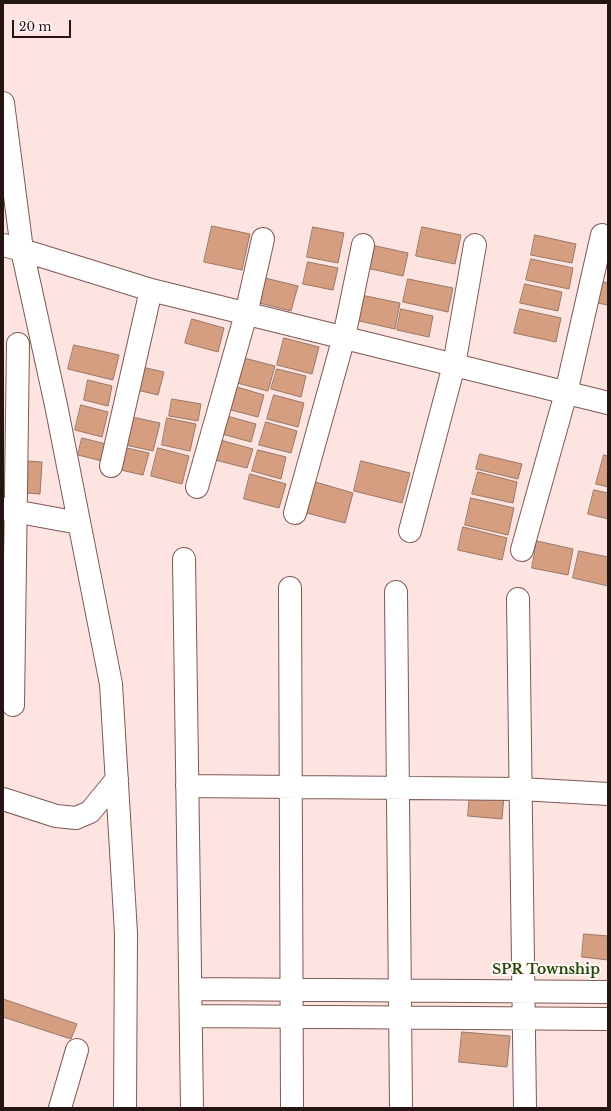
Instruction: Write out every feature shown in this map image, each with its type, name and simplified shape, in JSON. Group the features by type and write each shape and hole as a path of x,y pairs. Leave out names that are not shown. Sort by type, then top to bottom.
{"street":[{"path":"3,103 13,247 56,404 111,684 126,933 125,1108"},
{"path":"522,550 566,393 602,235"},
{"path":"197,487 246,314 263,239"},
{"path":"295,513 344,337 363,245"},
{"path":"410,531 454,365 475,245"},
{"path":"13,247 151,290 608,403"},
{"path":"111,466 151,290"},
{"path":"13,705 9,510 18,344"},
{"path":"9,510 79,523"},
{"path":"184,559 192,1108"},
{"path":"290,588 292,1108"},
{"path":"396,592 401,1108"},
{"path":"518,599 526,1108"},
{"path":"3,799 56,816 76,818 90,812 117,779"},
{"path":"187,786 521,790 608,794"},
{"path":"191,989 608,992"},
{"path":"191,1016 608,1019"},
{"path":"60,1108 77,1050"}],"building":[{"path":"212,226 250,234 242,270 204,262"},
{"path":"313,227 344,233 338,263 307,257"},
{"path":"422,227 461,235 455,264 416,256"},
{"path":"535,235 576,244 572,263 531,255"},
{"path":"367,244 408,253 403,276 362,267"},
{"path":"531,259 573,268 569,289 526,280"},
{"path":"308,262 338,268 333,290 303,284"},
{"path":"261,277 298,286 291,311 255,302"},
{"path":"408,279 453,288 448,312 403,302"},
{"path":"601,281 608,283 608,305 597,303"},
{"path":"525,284 562,292 558,311 520,303"},
{"path":"361,295 400,303 395,329 355,320"},
{"path":"401,309 433,316 429,337 397,330"},
{"path":"520,309 561,318 556,342 514,333"},
{"path":"192,319 224,328 218,352 185,343"},
{"path":"284,338 319,347 312,374 277,365"},
{"path":"74,345 119,355 113,380 68,369"},
{"path":"244,358 275,366 268,391 237,383"},
{"path":"142,367 164,372 158,395 137,390"},
{"path":"277,369 306,376 301,397 271,389"},
{"path":"88,380 112,386 108,406 84,400"},
{"path":"237,387 264,395 258,417 231,410"},
{"path":"274,395 304,403 298,427 267,419"},
{"path":"172,399 201,404 198,421 169,416"},
{"path":"81,405 108,412 102,437 75,430"},
{"path":"127,416 160,423 153,451 121,444"},
{"path":"227,416 256,424 251,442 222,434"},
{"path":"167,418 196,424 190,451 162,445"},
{"path":"266,422 297,431 291,453 259,445"},
{"path":"82,438 106,444 102,461 78,455"},
{"path":"220,440 253,449 247,468 215,460"},
{"path":"122,447 149,453 143,475 116,469"},
{"path":"158,448 189,456 182,484 151,476"},
{"path":"258,450 286,457 281,479 252,471"},
{"path":"480,454 522,464 518,479 476,469"},
{"path":"604,455 608,456 608,487 596,484"},
{"path":"28,461 42,462 40,494 26,493"},
{"path":"361,461 410,473 402,503 354,491"},
{"path":"478,472 517,482 513,503 472,494"},
{"path":"250,474 286,484 279,508 244,499"},
{"path":"312,481 353,493 345,523 303,512"},
{"path":"594,490 608,493 608,519 588,514"},
{"path":"471,498 514,508 508,535 465,525"},
{"path":"463,527 507,538 502,560 458,550"},
{"path":"537,541 573,549 568,575 532,568"},
{"path":"579,551 608,557 608,586 573,578"},
{"path":"470,793 504,796 502,819 468,816"},
{"path":"584,934 608,936 608,960 582,957"},
{"path":"3,999 77,1024 71,1039 3,1017"},
{"path":"462,1032 510,1036 507,1067 459,1062"}],"district":[{"name":"SPR Township","path":"546,970"}]}
